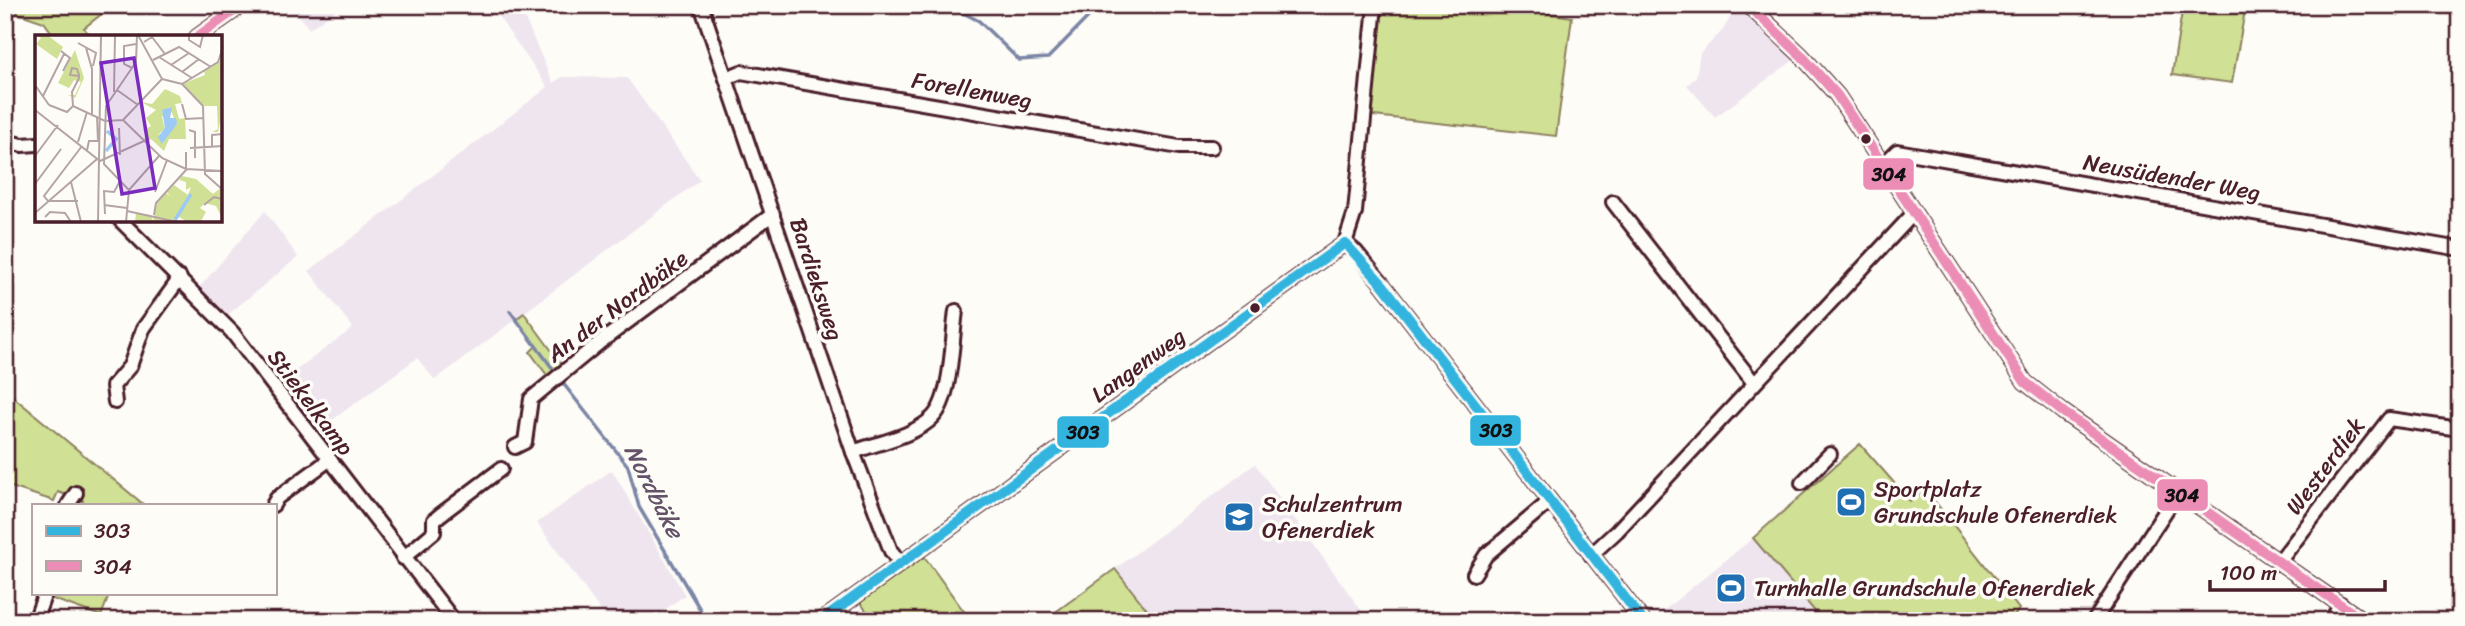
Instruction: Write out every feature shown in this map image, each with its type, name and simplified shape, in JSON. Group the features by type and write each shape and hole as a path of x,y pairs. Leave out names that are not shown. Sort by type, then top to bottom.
{"street":[{"path":"200,35 242,5"},
{"name":"Bardieksweg","path":"701,5 853,452 891,551 900,563"},
{"path":"1376,5 1354,212 1345,243 1356,252 1383,285 1643,621"},
{"path":"1748,5 1801,55 1837,95 2025,382 2063,412 2364,621"},
{"name":"Forellenweg","path":"726,78 741,72 1179,147 1212,147"},
{"path":"5,141 22,145 35,144"},
{"name":"Neusüdender Weg","path":"1882,165 1897,151 2460,249"},
{"path":"1613,202 1684,289 1754,383"},
{"path":"1591,555 1617,531 1914,213"},
{"name":"An der Nordbäke","path":"515,447 525,442 531,399 598,343 773,214"},
{"name":"Stiekelkamp","path":"122,222 232,332 454,621"},
{"name":"Langenweg","path":"821,621 1345,243"},
{"path":"115,402 113,386 130,366 143,329 180,278"},
{"path":"853,452 914,429 933,417 945,395 956,311"},
{"name":"Westerdiek","path":"2278,563 2389,419 2460,429"},
{"path":"1802,483 1830,454"},
{"path":"274,504 277,498 329,460"},
{"path":"403,558 434,532 435,520 439,515 500,469"},
{"path":"2094,621 2178,492"},
{"path":"69,504 76,493"},
{"path":"1474,575 1486,555 1550,500"},
{"path":"35,621 45,594"},
{"path":"2331,621 2341,604"}],"shaded area":[{"path":"291,5 333,5 336,10 309,29"},
{"path":"490,5 519,5 553,83 562,77 627,78 700,180 435,380 417,358 313,434 276,385 353,328 309,271 548,87"},
{"path":"1737,5 1748,5 1801,55 1715,117 1687,85 1696,77 1700,53 1723,30"},
{"path":"265,211 298,257 225,317 199,288"},
{"name":"Schulzentrum Ofenerdiek","path":"1255,464 1369,621 1156,621 1115,569"},
{"path":"612,470 685,595 649,621 608,621 537,523"},
{"path":"1753,538 1823,621 1652,620"}],"green space":[{"path":"17,5 113,5 84,28 89,35 54,35 44,22 14,12"},
{"path":"1375,5 1494,5 1572,17 1556,136 1365,115"},
{"path":"2183,5 2246,5 2232,83 2172,75"},
{"path":"524,313 566,370 552,382 530,352 536,346 516,319"},
{"path":"5,390 143,504 82,504 83,501 58,492 54,501 5,485"},
{"name":"Sportplatz Grundschule Ofenerdiek","path":"1860,444 1910,501 1926,490 2019,609 2011,621 1823,621 1753,538"},
{"path":"923,555 971,621 874,621 859,601"},
{"path":"1115,569 1156,621 1043,621"},
{"path":"51,594 110,594 101,616 50,598"}],"waterway":[{"path":"948,5 979,21 1019,60 1048,58 1100,5"},
{"name":"Nordbäke","path":"510,311 556,373"},
{"name":"Nordbäke","path":"562,382 628,466 639,507 707,621"}],"transit line":[{"name":"304","path":"200,35 242,5"},
{"name":"304","path":"1748,5 1801,55 1837,95 2025,382 2063,412 2364,621"},
{"name":"303","path":"1345,243 1383,285 1643,621"},
{"name":"303","path":"821,621 1345,243"}],"place":[{"name":"Sportplatz Grundschule Ofenerdiek","path":"1851,502"},
{"name":"Schulzentrum Ofenerdiek","path":"1239,517"},
{"name":"Turnhalle Grundschule Ofenerdiek","path":"1731,588"}]}
